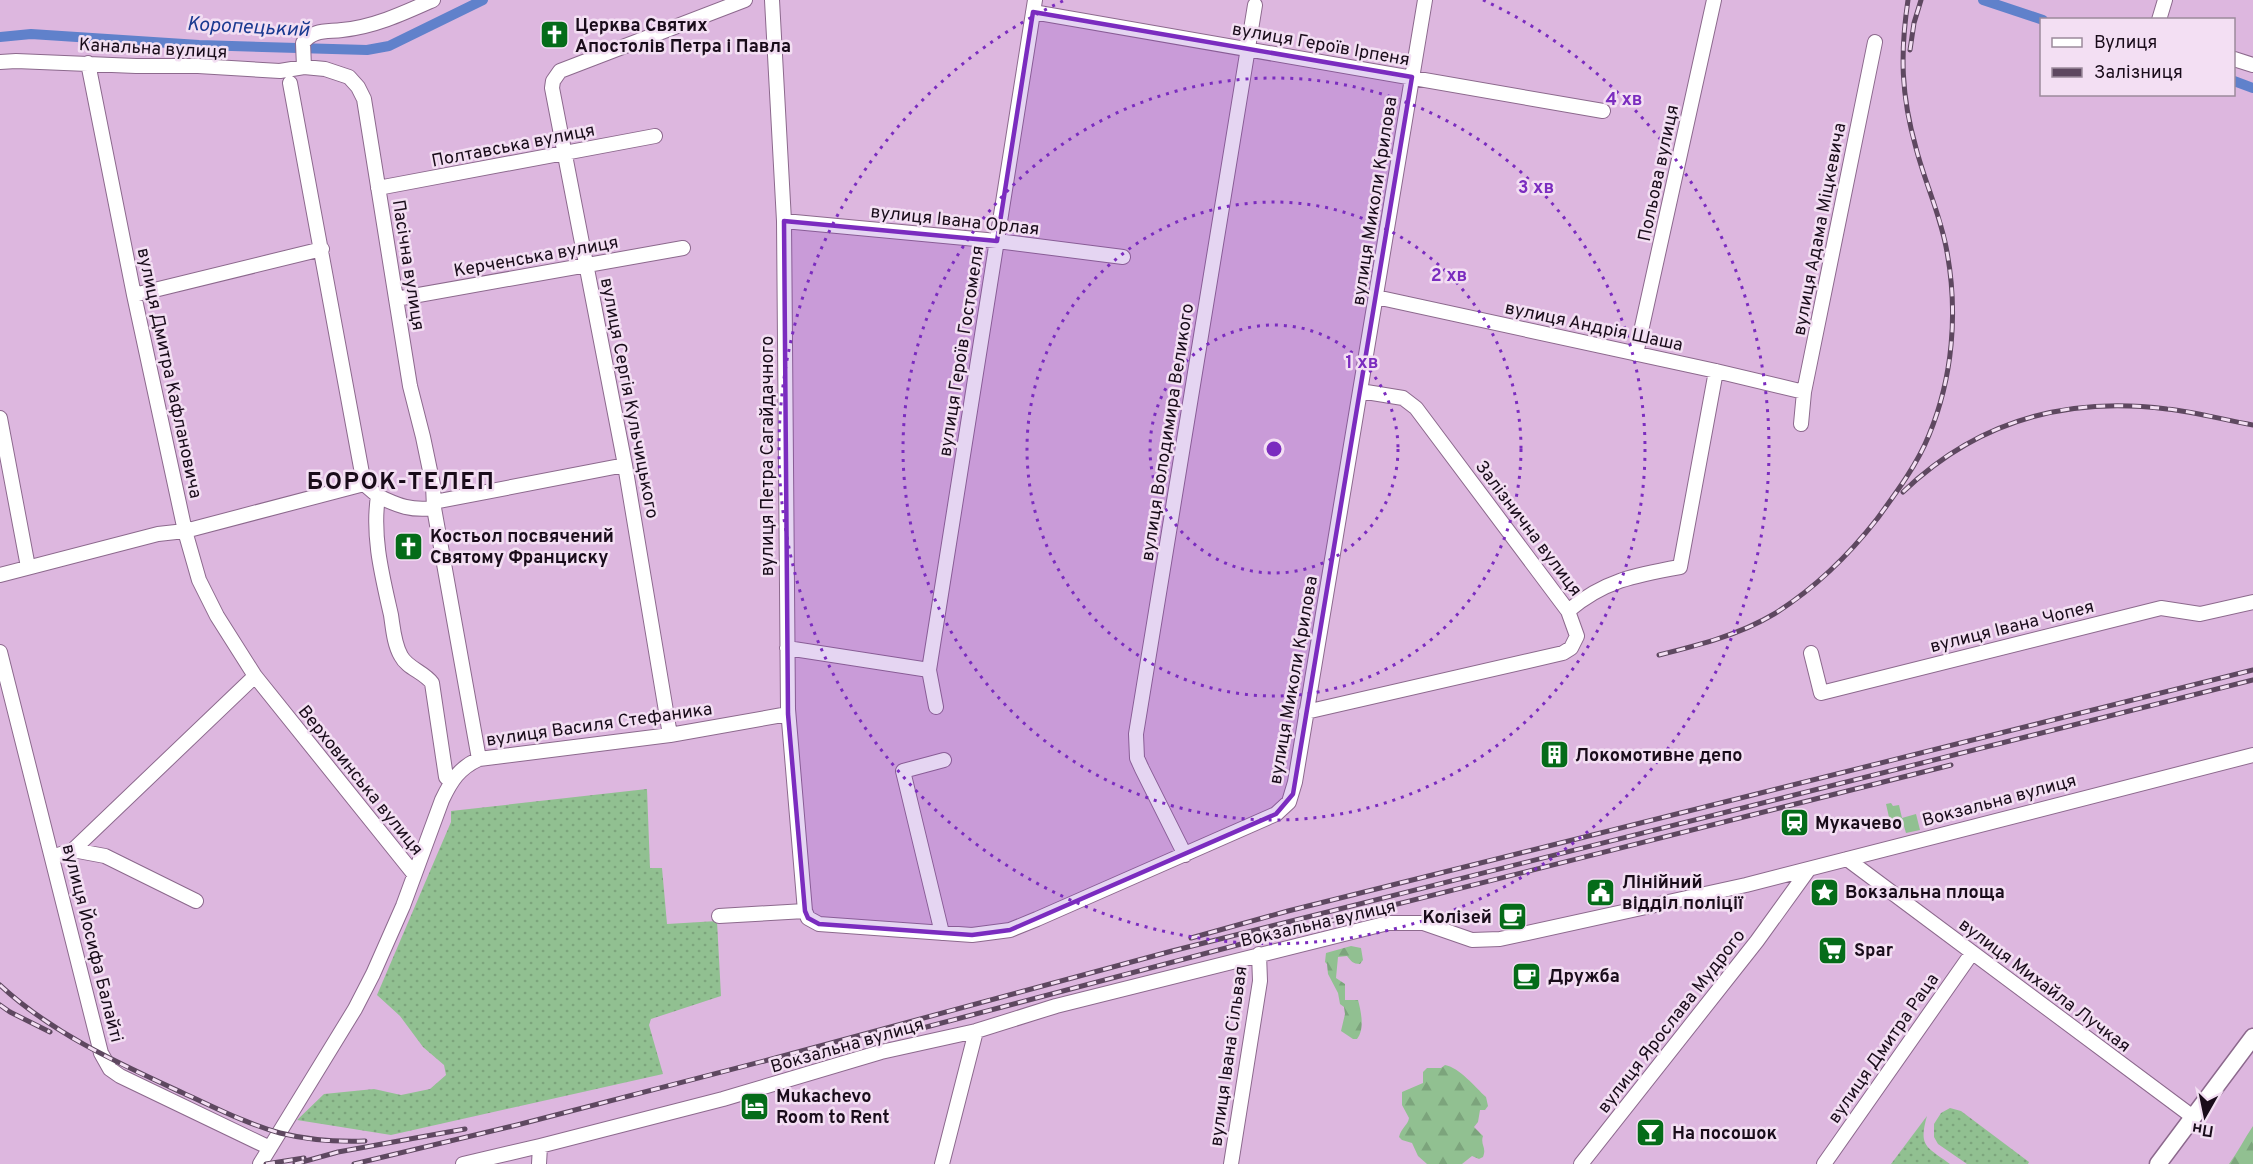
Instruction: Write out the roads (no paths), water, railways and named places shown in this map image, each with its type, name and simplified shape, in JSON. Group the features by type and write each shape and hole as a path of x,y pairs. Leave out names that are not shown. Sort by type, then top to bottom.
{"main road":[{"path":"2158,1164 2253,1037"}],"street":[{"path":"304,55 308,37 321,31 365,26 400,15 433,0"},
{"name":"вулиця Сергія Кульчицького","path":"670,735 625,465 552,88 553,81 560,71 746,0"},
{"name":"вулиця Петра Сагайдачного","path":"772,0 784,221 788,714 805,910"},
{"name":"вулиця Миколи Крилова","path":"805,910 808,918 819,924 972,935 1010,930 1276,814 1289,802 1293,794 1425,0"},
{"name":"Польова вулиця","path":"1636,354 1714,0"},
{"path":"2160,18 2165,0"},
{"name":"вулиця Володимира Великого","path":"1185,855 1142,769 1136,746 1136,734 1256,5"},
{"name":"вулиця Героїв Ірпеня","path":"1034,6 1248,49 1603,111"},
{"name":"вулиця Героїв Гостомеля","path":"936,707 929,669 1034,6"},
{"name":"вулиця Адама Міцкевича","path":"1801,424 1804,392 1875,42"},
{"name":"Канальна вулиця","path":"0,62 198,66 280,71 304,55"},
{"name":"Пасічна вулиця","path":"304,55 325,69 349,77 358,87 364,99 410,386 433,485 434,505 479,759"},
{"path":"2235,59 2253,65"},
{"name":"вулиця Дмитра Кафлановича","path":"88,63 134,296 185,531 199,580 217,616 255,676"},
{"path":"290,83 364,484 378,496 396,506 411,509 625,465"},
{"name":"Полтавська вулиця","path":"378,188 656,136"},
{"name":"вулиця Івана Орлая","path":"784,221 997,241 1123,257"},
{"name":"Керченська вулиця","path":"396,299 683,248"},
{"path":"134,296 322,249"},
{"name":"вулиця Андрія Шаша","path":"1376,297 1804,392"},
{"path":"1569,611 1593,592 1618,580 1680,567 1716,371"},
{"name":"Залізнична вулиця","path":"1306,712 1563,652 1571,648 1576,636 1569,611 1416,408 1403,398 1360,391"},
{"path":"0,418 28,567"},
{"path":"0,575 158,534 185,531 364,484"},
{"path":"378,496 375,531 397,644 404,661 432,683 446,777 451,783"},
{"name":"вулиця Івана Чопея","path":"1811,653 1821,693 2161,608 2200,614 2253,602"},
{"path":"787,648 929,669"},
{"name":"вулиця Йосифа Балайті","path":"0,652 102,1053 110,1069 143,1089 270,1148"},
{"path":"52,857 73,850 255,676"},
{"name":"Верховинська вулиця","path":"255,676 414,874 390,938 355,1009 260,1164"},
{"name":"вулиця Василя Стефаника","path":"414,874 434,818 451,783 466,765 479,759 670,735 788,714"},
{"name":"Вокзальна вулиця","path":"463,1164 723,1099 881,1052 976,1031 1056,1006 1400,921 1423,923 1472,940 1500,939 1809,869 1976,824 2253,755"},
{"path":"942,933 903,771 944,760"},
{"path":"73,850 105,856 196,901"},
{"name":"вулиця Михайла Лучкая","path":"1847,859 2193,1117"},
{"name":"вулиця Ярослава Мудрого","path":"1581,1164 1756,942 1809,869"},
{"path":"719,916 805,910"},
{"name":"вулиця Дмитра Раца","path":"1824,1164 1972,953"},
{"name":"вулиця Івана Сільвая","path":"1231,1164 1260,981 1259,954"},
{"path":"942,1164 976,1031"},
{"path":"539,1164 540,1146"}],"waterway":[{"name":"Коропецький","path":"0,37 31,34 199,45 367,50 389,46 483,0"},
{"name":"Коропецький","path":"1983,0 2040,19"},
{"name":"Коропецький","path":"2235,81 2253,88"}],"railway":[{"path":"1659,655 1747,628 1774,614 1817,583 1842,559 1877,519 1899,489 1929,435 1948,367 1952,298 1944,239 1907,110 1903,57 1908,0"},
{"path":"1910,50 1914,23 1921,0"},
{"path":"1903,492 1961,447 1992,431 2025,419 2059,411 2094,406 2130,406 2178,410 2253,425"},
{"path":"1191,938 1288,911 2253,670"},
{"path":"354,1164 517,1125 768,1060 1172,951 2253,680"},
{"path":"896,1035 1294,930 1951,765"},
{"path":"0,985 42,1018 87,1046 231,1115 291,1135 322,1140 365,1141"},
{"path":"0,1005 50,1032"},
{"path":"295,1164 338,1152 465,1129"},
{"path":"266,1164 304,1158"}],"place":[{"name":"Церква Святих Апостолів Петра і Павла","path":"554,35"},
{"name":"Костьол посвячений Святому Франциску","path":"409,546"},
{"name":"Локомотивне депо","path":"1554,755"},
{"name":"Мукачево","path":"1794,823"},
{"name":"Лінійний відділ поліції","path":"1601,892"},
{"name":"Вокзальна площа","path":"1824,892"},
{"name":"Колізей","path":"1513,917"},
{"name":"Spar","path":"1833,950"},
{"name":"Дружба","path":"1527,976"},
{"name":"Mukachevo Room to Rent","path":"755,1106"},
{"name":"На посошок","path":"1651,1133"}],"district":[{"name":"БОРОК-ТЕЛЕП","path":"401,481"}]}
